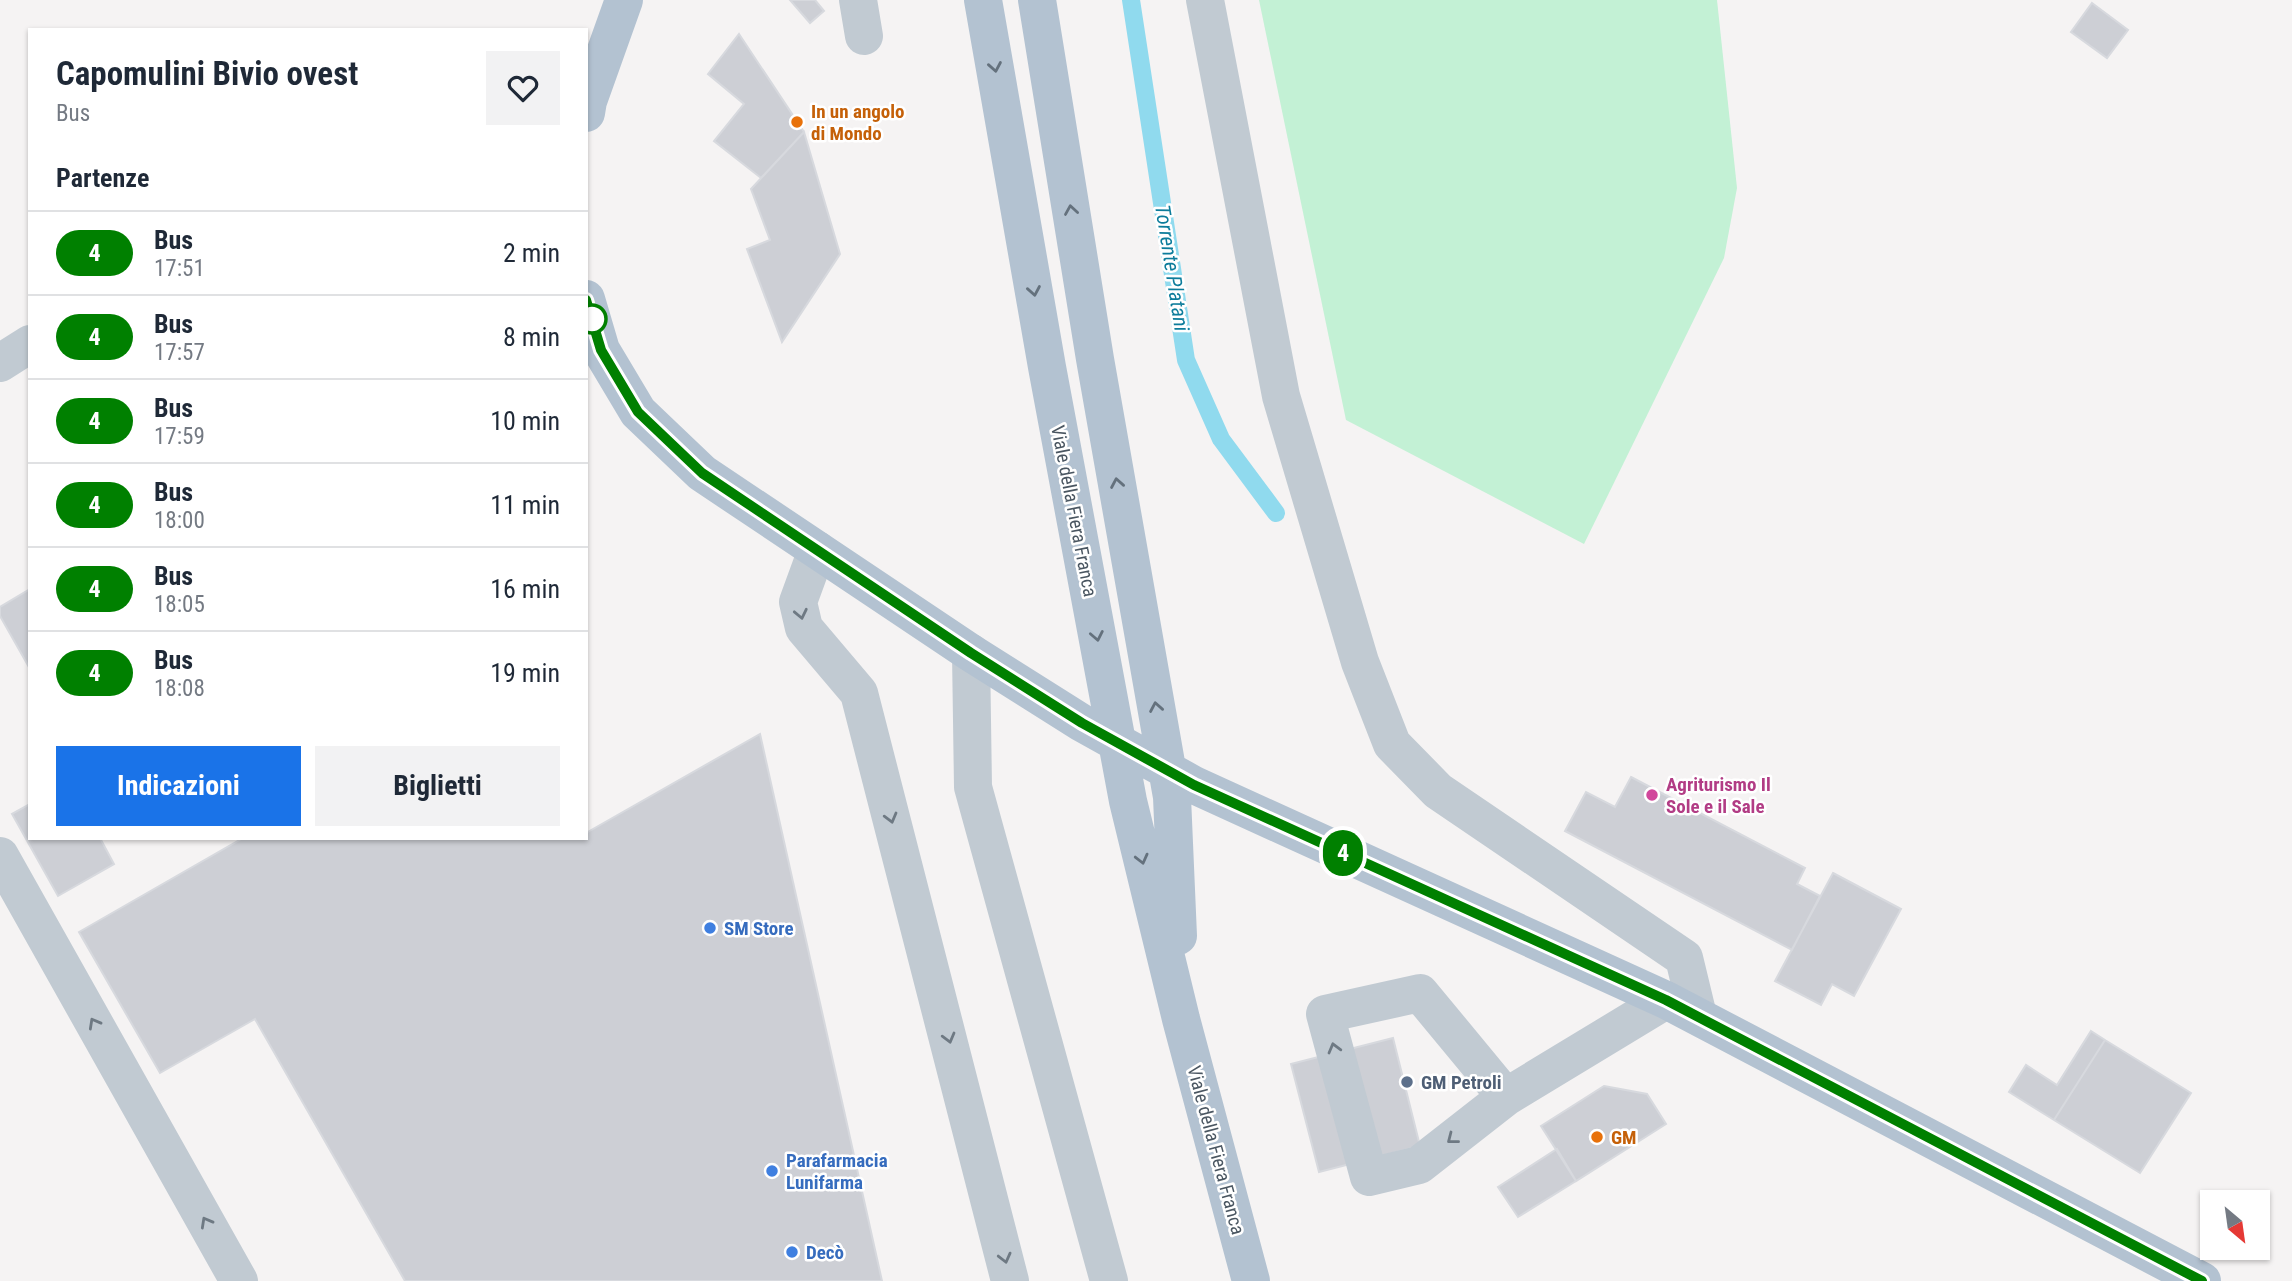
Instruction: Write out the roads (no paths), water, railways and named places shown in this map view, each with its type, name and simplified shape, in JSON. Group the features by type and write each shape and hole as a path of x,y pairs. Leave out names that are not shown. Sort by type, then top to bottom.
{"main road":[{"path":"588,98 624,0"},
{"name":"Viale della Fiera Franca","path":"983,0 1047,367 1128,802 1181,1018 1251,1281"},
{"name":"Viale della Fiera Franca","path":"1037,0 1095,359 1172,797 1181,1018"},
{"path":"588,312 594,350 638,412 702,473 971,653 1082,723 1194,785 1682,1008 2202,1281"}],"street":[{"path":"1205,0 1281,396 1360,662 1392,744 1438,791 1684,958 1682,1008 1507,1097 1419,1165 1369,1177 1325,1014 1420,993 1507,1097"},
{"path":"0,363 28,345"},
{"path":"817,550 798,602 804,628 859,693 1010,1281"},
{"path":"971,653 973,787 1109,1281"},
{"path":"0,856 239,1281"}],"waterway":[{"name":"Torrente Platani","path":"1131,0 1186,360 1221,439 1276,513"}],"place":[{"name":"In un angolo di Mondo","path":"797,122"},
{"name":"Agriturismo Il Sole e il Sale","path":"1652,795"},
{"name":"SM Store","path":"710,928"},
{"name":"GM Petroli","path":"1407,1082"},
{"name":"GM","path":"1597,1137"},
{"name":"Parafarmacia Lunifarma","path":"772,1171"},
{"name":"Decò","path":"792,1252"}]}
